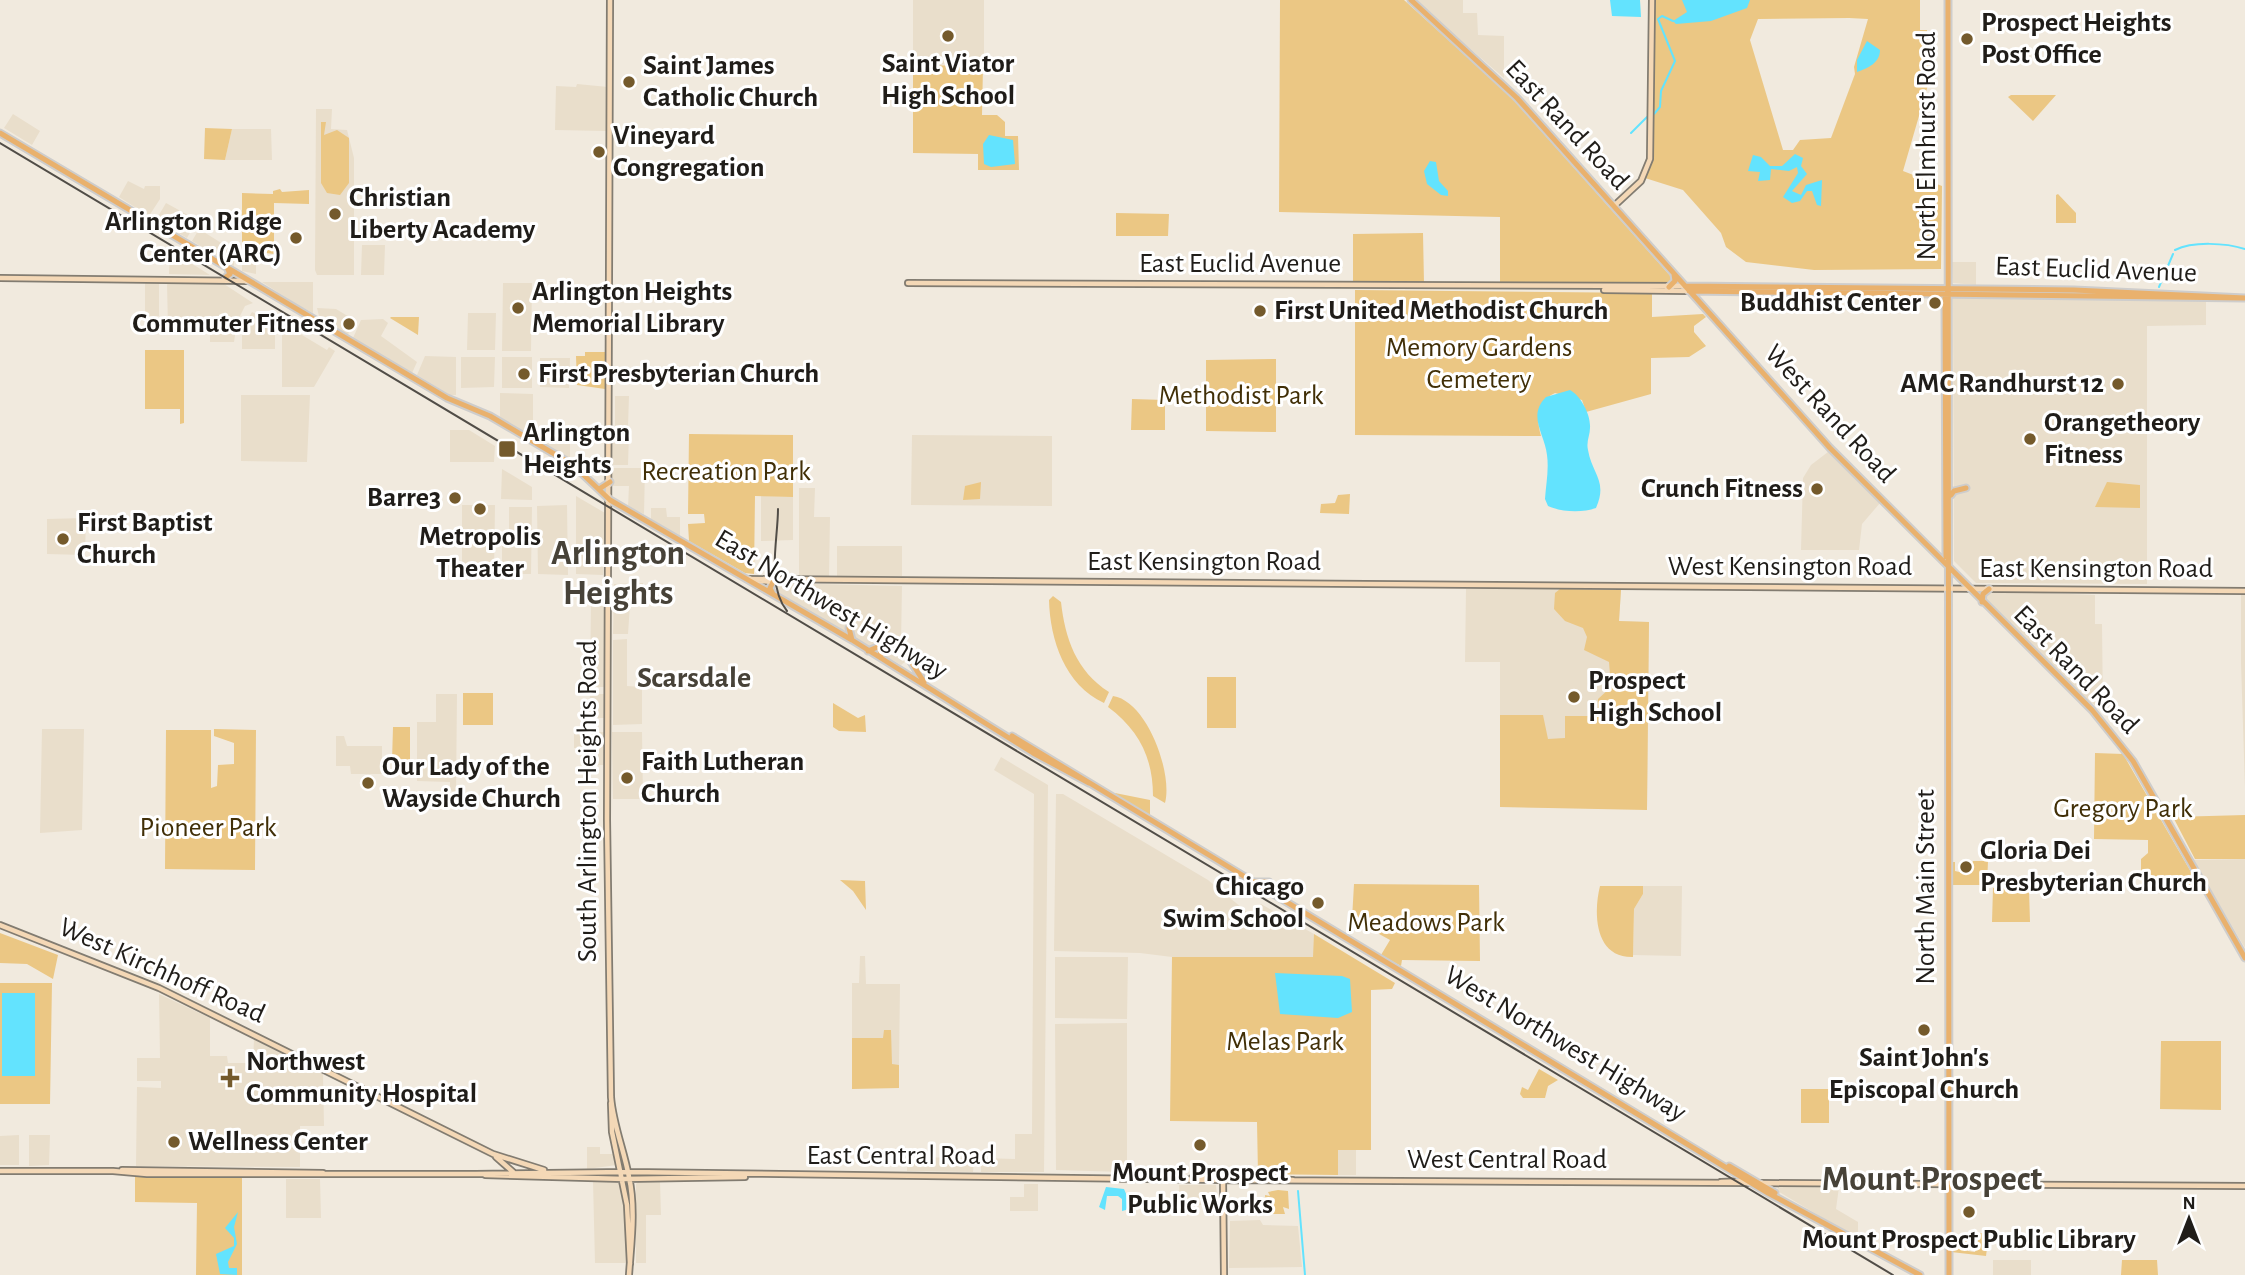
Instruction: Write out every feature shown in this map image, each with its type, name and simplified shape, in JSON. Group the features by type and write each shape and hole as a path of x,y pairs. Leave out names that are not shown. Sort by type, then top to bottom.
{"main road":[{"name":"South Arlington Heights Road","path":"610,0 607,820 611,1103 627,1179 629,1275"},
{"name":"East Rand Road","path":"1411,0 1517,98 1687,289"},
{"path":"1614,206 1641,181 1650,159 1652,0"},
{"name":"North Elmhurst Road","path":"1947,589 1948,0"},
{"path":"0,133 247,279"},
{"path":"226,277 230,274 227,267"},
{"path":"1669,287 1674,283 1674,274"},
{"path":"0,278 247,279"},
{"path":"190,278 247,279"},
{"name":"East Northwest Highway","path":"247,279 447,398 490,416 580,469 610,500 868,651 880,646 881,659 1003,732 1039,757 1088,783 1252,882 1269,881 1269,892 1350,939"},
{"name":"East Euclid Avenue","path":"908,283 1687,289"},
{"name":"East Euclid Avenue","path":"1572,288 1687,289"},
{"path":"1687,289 1947,291"},
{"path":"1687,289 1947,291"},
{"name":"West Rand Road","path":"1687,289 1830,449 1947,568"},
{"name":"East Euclid Avenue","path":"1947,291 2098,290 2244,298"},
{"path":"1703,306 1704,291"},
{"name":"North Elmhurst Road","path":"1947,291 1947,568"},
{"path":"599,489 610,481"},
{"path":"1949,502 1954,491 1966,488"},
{"path":"1931,551 1945,550"},
{"name":"East Rand Road","path":"1947,568 2092,710 2133,761 2245,958"},
{"name":"East Kensington Road","path":"746,579 1633,587"},
{"path":"773,594 770,588 774,581"},
{"name":"West Kensington Road","path":"1633,587 1947,589"},
{"name":"East Kensington Road","path":"1947,589 2245,590"},
{"name":"North Main Street","path":"1947,589 1948,1275"},
{"path":"1982,602 1984,592 1989,589"},
{"path":"849,628 852,640"},
{"path":"897,668 908,659 928,687"},
{"name":"West Kirchhoff Road","path":"0,925 159,988 493,1154 551,1174"},
{"name":"West Northwest Highway","path":"1350,939 1780,1198"},
{"name":"West Kirchhoff Road","path":"493,1154 512,1172 522,1177"},
{"name":"West Northwest Highway","path":"1722,1163 1737,1183 1751,1183 1920,1275"},
{"path":"0,1171 475,1174 522,1177 551,1174"},
{"name":"East Central Road","path":"551,1174 625,1172 751,1176 1050,1178"},
{"path":"475,1174 551,1174"},
{"name":"East Central Road","path":"551,1174 627,1179 751,1176"},
{"name":"West Central Road","path":"1050,1178 1948,1185"},
{"path":"1223,1178 1224,1275"},
{"path":"1948,1185 2245,1186"}],"shaded area":[{"name":"Saint Viator High School","path":"913,0 984,0 984,65 913,64"},
{"path":"1414,0 1463,0 1463,13 1477,13 1478,35 1504,36 1504,78"},
{"path":"577,84 608,87 607,131 555,130 556,86 576,87"},
{"name":"Christian Liberty Academy","path":"316,109 332,109 331,129 347,130 354,158 354,275 317,275 315,270"},
{"path":"13,114 40,131 32,145 4,128"},
{"path":"232,129 271,129 272,160 225,160"},
{"path":"128,181 144,189 145,186 160,186 160,199 149,216 119,197"},
{"path":"166,203 197,220 187,238 156,220"},
{"path":"199,229 234,251 234,266 192,241"},
{"path":"362,245 385,245 384,275 361,275"},
{"path":"170,250 210,275 169,274"},
{"path":"242,250 256,250 256,274 242,271"},
{"path":"1952,262 1976,262 1976,285 1953,283"},
{"path":"262,282 313,282 313,313 296,304"},
{"path":"145,283 159,283 159,316 145,316"},
{"path":"167,283 224,284 253,303 245,306 237,322 234,342 210,342 210,327 168,328"},
{"path":"503,283 532,283 531,351 502,351"},
{"path":"1953,296 2206,301 2206,325 2147,326 2147,584 1976,583 1954,561"},
{"path":"317,308 336,309 356,321 347,336 320,320"},
{"path":"252,312 275,323 275,349 242,349 242,330"},
{"path":"468,313 496,313 495,350 467,350"},
{"path":"383,319 388,323 381,336 417,362 412,373 353,338 361,320"},
{"path":"282,323 327,350 329,347 335,351 314,387 282,387"},
{"path":"425,356 456,357 456,395 450,395 417,375"},
{"path":"461,357 495,357 494,387 461,388"},
{"path":"502,357 532,357 532,388 502,388"},
{"path":"540,358 570,358 569,388 540,387"},
{"path":"500,393 533,394 533,437 500,419"},
{"path":"241,395 310,395 307,462 241,461"},
{"path":"615,396 629,396 628,426 615,426"},
{"path":"450,430 469,430 495,446 494,462 450,462"},
{"path":"538,431 570,432 570,459 538,440"},
{"path":"612,432 629,432 628,465 612,465"},
{"path":"912,435 1052,436 1052,506 911,505"},
{"path":"1828,452 1880,503 1862,524 1859,550 1801,550 1803,478 1811,465"},
{"path":"612,468 645,468 644,514 628,507 629,486 612,486"},
{"path":"502,469 532,487 532,500 501,499"},
{"path":"799,488 815,488 814,517 830,517 829,577 799,577"},
{"path":"576,496 605,513 603,575 576,574"},
{"path":"761,496 793,497 793,540 761,541"},
{"path":"462,505 495,505 494,575 462,575"},
{"path":"567,505 568,575 538,574 537,506"},
{"path":"509,507 532,507 531,574 502,574 502,531 509,531"},
{"path":"651,508 666,508 667,517 680,517 680,536 651,519"},
{"path":"86,518 85,555 47,554 47,519"},
{"path":"837,546 902,546 902,576 837,576"},
{"path":"643,583 643,590 631,590 628,634 613,634 614,584"},
{"path":"777,583 902,586 901,643 905,662 901,665 778,593"},
{"name":"Prospect High School","path":"1466,589 1621,590 1619,621 1649,622 1647,809 1500,807 1500,662 1465,662"},
{"path":"1986,592 2095,595 2095,624 2102,624 2103,712 2077,691 1985,598"},
{"path":"2241,594 2245,594 2245,788 2241,663"},
{"path":"591,601 606,601 605,687 590,687"},
{"path":"627,639 627,686 642,687 642,724 613,725 613,640"},
{"path":"436,694 457,694 456,795 450,789 450,782 417,781 417,722 436,722"},
{"path":"590,694 605,694 604,718 589,718"},
{"path":"42,729 84,729 82,830 40,833"},
{"path":"574,732 604,732 604,765 589,765 589,748 574,748"},
{"path":"612,732 642,732 643,799 613,799"},
{"path":"336,736 344,736 347,746 382,746 382,774 351,774 350,766 336,766"},
{"path":"1001,757 1048,785 1044,1172 981,1172 981,1158 1015,1159 1015,1134 1032,1134 1034,794 994,770"},
{"path":"1056,794 1063,794 1208,880 1247,912 1253,912 1261,904 1314,934 1314,957 1172,957 1140,953 1054,951"},
{"path":"2245,859 2245,948 2193,860"},
{"path":"1643,886 1682,886 1681,956 1633,955 1634,909 1643,894"},
{"path":"860,956 865,956 866,984 900,984 899,1065 892,1065 852,1038 852,983 859,983"},
{"path":"1055,957 1128,957 1127,1019 1055,1018"},
{"name":"Northwest Community Hospital","path":"159,994 210,1018 210,1056 227,1056 228,1063 253,1063 254,1039 323,1074 324,1126 300,1126 300,1167 136,1166 137,1087 161,1088 161,1081 137,1081 137,1058 160,1058"},
{"path":"1127,1023 1127,1169 1124,1172 1056,1170 1055,1024"},
{"path":"19,1135 19,1165 0,1165 0,1136"},
{"path":"29,1135 50,1135 49,1165 29,1166"},
{"path":"587,1147 600,1147 600,1154 615,1154 617,1165 587,1169"},
{"path":"1337,1150 1356,1150 1356,1175 1338,1175"},
{"path":"907,1157 974,1158 973,1172 907,1171"},
{"path":"286,1179 320,1179 321,1218 286,1218"},
{"path":"593,1181 621,1183 626,1229 626,1263 595,1263"},
{"path":"639,1181 660,1181 661,1215 646,1215 646,1263 636,1263 636,1184"},
{"path":"1024,1184 1038,1184 1038,1211 1010,1211 1010,1197 1024,1197"},
{"path":"1179,1185 1216,1185 1218,1205 1180,1205"},
{"path":"1779,1187 1839,1187 1836,1209 1858,1222 1858,1239 1776,1190"},
{"path":"1260,1220 1263,1225 1298,1226 1302,1267 1229,1268 1230,1221"},
{"path":"1993,1260 2031,1260 2031,1275 1993,1275"}],"green space":[{"path":"1280,0 1404,0 1510,96 1673,279 1670,285 1500,285 1500,217 1279,212"},
{"path":"1655,0 1920,0 1920,30 1927,30 1928,85 1903,171 1942,186 1941,269 1814,270 1746,262 1726,247 1721,233 1683,190 1645,178 1651,163","holes":["1758,19 1868,19 1854,67 1855,74 1831,138 1800,140 1793,150 1783,150 1750,40"]},
{"path":"913,65 983,66 982,115 997,115 1005,122 1005,136 1018,136 1019,170 978,170 978,154 913,153"},
{"path":"2056,95 2033,121 2008,97"},
{"path":"321,122 326,122 324,135 337,130 349,138 349,183 340,195 327,193 321,183"},
{"path":"205,128 232,129 225,160 204,159"},
{"path":"280,189 282,192 309,190 309,204 274,203 274,254 242,250 242,193 273,194 273,191"},
{"path":"2058,194 2076,213 2076,223 2056,223"},
{"path":"1116,213 1169,214 1168,236 1116,236"},
{"path":"1423,233 1424,283 1353,283 1353,234"},
{"name":"Memory Gardens Cemetery","path":"1355,290 1652,293 1652,317 1703,314 1706,317 1694,326 1694,332 1706,346 1689,357 1651,358 1651,394 1586,412 1582,400 1555,393 1544,401 1539,411 1541,436 1355,435"},
{"path":"391,317 419,317 418,335 390,318"},
{"path":"145,350 184,350 184,423 180,424 180,409 145,409"},
{"path":"585,352 607,352 605,389 577,385 576,356 585,356"},
{"name":"Methodist Park","path":"1276,359 1276,432 1206,431 1206,360"},
{"path":"1132,399 1165,400 1165,430 1131,430"},
{"name":"Recreation Park","path":"689,434 793,435 793,497 755,496 754,574 745,573 689,541 688,524 705,523 704,514 688,514"},
{"path":"981,482 980,499 963,500 965,486"},
{"path":"2107,482 2140,485 2140,508 2095,507"},
{"path":"1350,494 1349,514 1320,513 1321,504 1335,503 1338,495"},
{"name":"Prospect High School","path":"1560,589 1621,590 1619,621 1649,622 1647,810 1500,807 1500,715 1543,715 1548,739 1565,738 1565,716 1598,716 1598,699 1611,687 1609,662 1584,650 1587,637 1583,628 1565,621 1554,609 1555,593"},
{"path":"1053,596 1061,602 1069,641 1080,664 1109,692 1104,703 1079,685 1062,660 1050,615 1049,600"},
{"path":"1207,677 1236,677 1236,728 1207,728"},
{"path":"463,693 493,693 493,725 463,725"},
{"path":"1113,696 1125,701 1137,711 1155,740 1165,774 1165,803 1153,796 1147,757 1136,735 1108,707"},
{"path":"833,703 858,718 865,715 866,732 839,731 833,727"},
{"path":"393,727 410,727 410,761 392,761"},
{"name":"Pioneer Park","path":"214,729 256,730 255,870 165,869 166,730 211,730 211,788 217,786 218,765 234,764 234,743 214,736"},
{"name":"Gregory Park","path":"2095,753 2123,754 2199,886 2141,886 2141,859 2148,853 2148,840 2094,839"},
{"path":"1115,793 1150,800 1150,815 1116,795"},
{"path":"2245,815 2245,859 2195,859 2173,817"},
{"path":"1973,861 1988,861 1987,885 1951,885 1949,862 1955,862 1955,871 1968,874"},
{"path":"840,880 865,881 866,910 853,891"},
{"name":"Meadows Park","path":"1354,884 1479,885 1480,961 1402,960 1401,966 1381,955 1390,940 1352,919"},
{"path":"1600,886 1643,886 1643,894 1634,909 1633,957 1620,955 1604,942 1597,921"},
{"path":"1993,888 2029,889 2030,922 1992,922"},
{"path":"0,933 58,955 53,979 27,964 0,963"},
{"name":"Melas Park","path":"1314,934 1395,983 1392,989 1371,990 1371,1150 1338,1150 1338,1175 1258,1174 1257,1122 1170,1121 1172,957 1313,957"},
{"path":"0,983 52,983 50,1104 0,1104"},
{"path":"884,1030 891,1030 892,1064 899,1065 899,1088 852,1089 852,1038 883,1038"},
{"path":"2161,1041 2221,1041 2221,1110 2160,1109"},
{"path":"1539,1069 1558,1080 1548,1086 1545,1098 1523,1098 1520,1094 1522,1087 1528,1090"},
{"path":"1801,1089 1829,1089 1829,1123 1801,1123"},
{"path":"135,1177 242,1178 242,1275 196,1275 197,1203 135,1202"},
{"path":"1288,1191 1289,1209 1283,1207 1285,1214 1266,1214 1265,1195 1270,1196 1268,1192"},
{"path":"1980,1233 1989,1233 1986,1256 1951,1252 1950,1236 1957,1236 1958,1241 1968,1241 1968,1251 1975,1252"},
{"path":"2122,1260 2157,1260 2158,1275 2121,1275"}],"water":[{"path":"1610,0 1640,0 1641,17 1612,16"},
{"path":"1682,0 1750,0 1747,8 1711,21 1676,24 1673,21 1687,12"},
{"path":"1867,41 1880,50 1879,55 1873,64 1857,72 1857,60"},
{"path":"989,135 1013,140 1015,164 991,167 984,164 983,144"},
{"path":"1795,154 1803,158 1801,166 1807,174 1792,191 1801,195 1806,185 1822,180 1821,206 1817,205 1812,191 1807,191 1800,201 1792,203 1783,197 1798,173 1797,167 1789,171 1771,169 1770,180 1758,181 1760,172 1748,171 1753,155 1761,157 1770,166 1782,166"},
{"path":"1430,161 1436,162 1439,181 1448,191 1448,196 1441,195 1427,184 1424,171"},
{"path":"1570,390 1581,401 1589,417 1588,447 1600,484 1596,508 1584,511 1553,508 1548,506 1545,499 1548,461 1537,418 1538,411 1546,397"},
{"path":"1275,973 1342,976 1350,979 1352,1012 1338,1018 1280,1014"},
{"path":"2,993 35,993 35,1076 2,1076"},
{"path":"1106,1187 1124,1189 1130,1203 1126,1210 1122,1211 1122,1199 1118,1196 1107,1196 1105,1210 1099,1207"},
{"path":"238,1212 234,1227 237,1244 228,1262 229,1268 237,1268 237,1275 220,1274 216,1254 234,1246 234,1238 225,1228"}],"waterway":[{"path":"1654,114 1660,107 1661,91 1675,61 1658,19 1662,16 1673,21"},
{"path":"1631,133 1647,117"},
{"path":"2175,250 2191,245 2210,244 2245,249"},
{"path":"2159,287 2173,254"},
{"path":"1298,1191 1305,1275"}],"railway":[{"path":"0,143 1893,1275"},
{"path":"778,509 775,575 777,588 787,611"}],"place":[{"name":"Saint Viator High School","path":"948,36"},
{"name":"Prospect Heights Post Office","path":"1967,39"},
{"name":"Saint James Catholic Church","path":"629,82"},
{"name":"Vineyard Congregation","path":"599,152"},
{"name":"Christian Liberty Academy","path":"335,214"},
{"name":"Arlington Ridge Center (ARC)","path":"296,238"},
{"name":"Buddhist Center","path":"1935,303"},
{"name":"Arlington Heights Memorial Library","path":"518,308"},
{"name":"First United Methodist Church","path":"1260,311"},
{"name":"Commuter Fitness","path":"349,324"},
{"name":"First Presbyterian Church","path":"524,374"},
{"name":"AMC Randhurst 12","path":"2118,384"},
{"name":"Orangetheory Fitness","path":"2030,439"},
{"name":"Arlington Heights","path":"507,449"},
{"name":"Crunch Fitness","path":"1817,489"},
{"name":"Barre3","path":"455,498"},
{"name":"Metropolis Theater","path":"480,509"},
{"name":"First Baptist Church","path":"63,539"},
{"name":"Prospect High School","path":"1574,697"},
{"name":"Faith Lutheran Church","path":"627,778"},
{"name":"Our Lady of the Wayside Church","path":"368,783"},
{"name":"Gloria Dei Presbyterian Church","path":"1966,867"},
{"name":"Chicago Swim School","path":"1318,903"},
{"name":"Saint John's Episcopal Church","path":"1924,1030"},
{"name":"Northwest Community Hospital","path":"230,1078"},
{"name":"Wellness Center","path":"174,1142"},
{"name":"Mount Prospect Public Works","path":"1200,1145"},
{"name":"Mount Prospect Public Library","path":"1969,1212"}],"district":[{"name":"Arlington Heights","path":"618,573"},
{"name":"Scarsdale","path":"694,678"},
{"name":"Mount Prospect","path":"1932,1179"}]}
